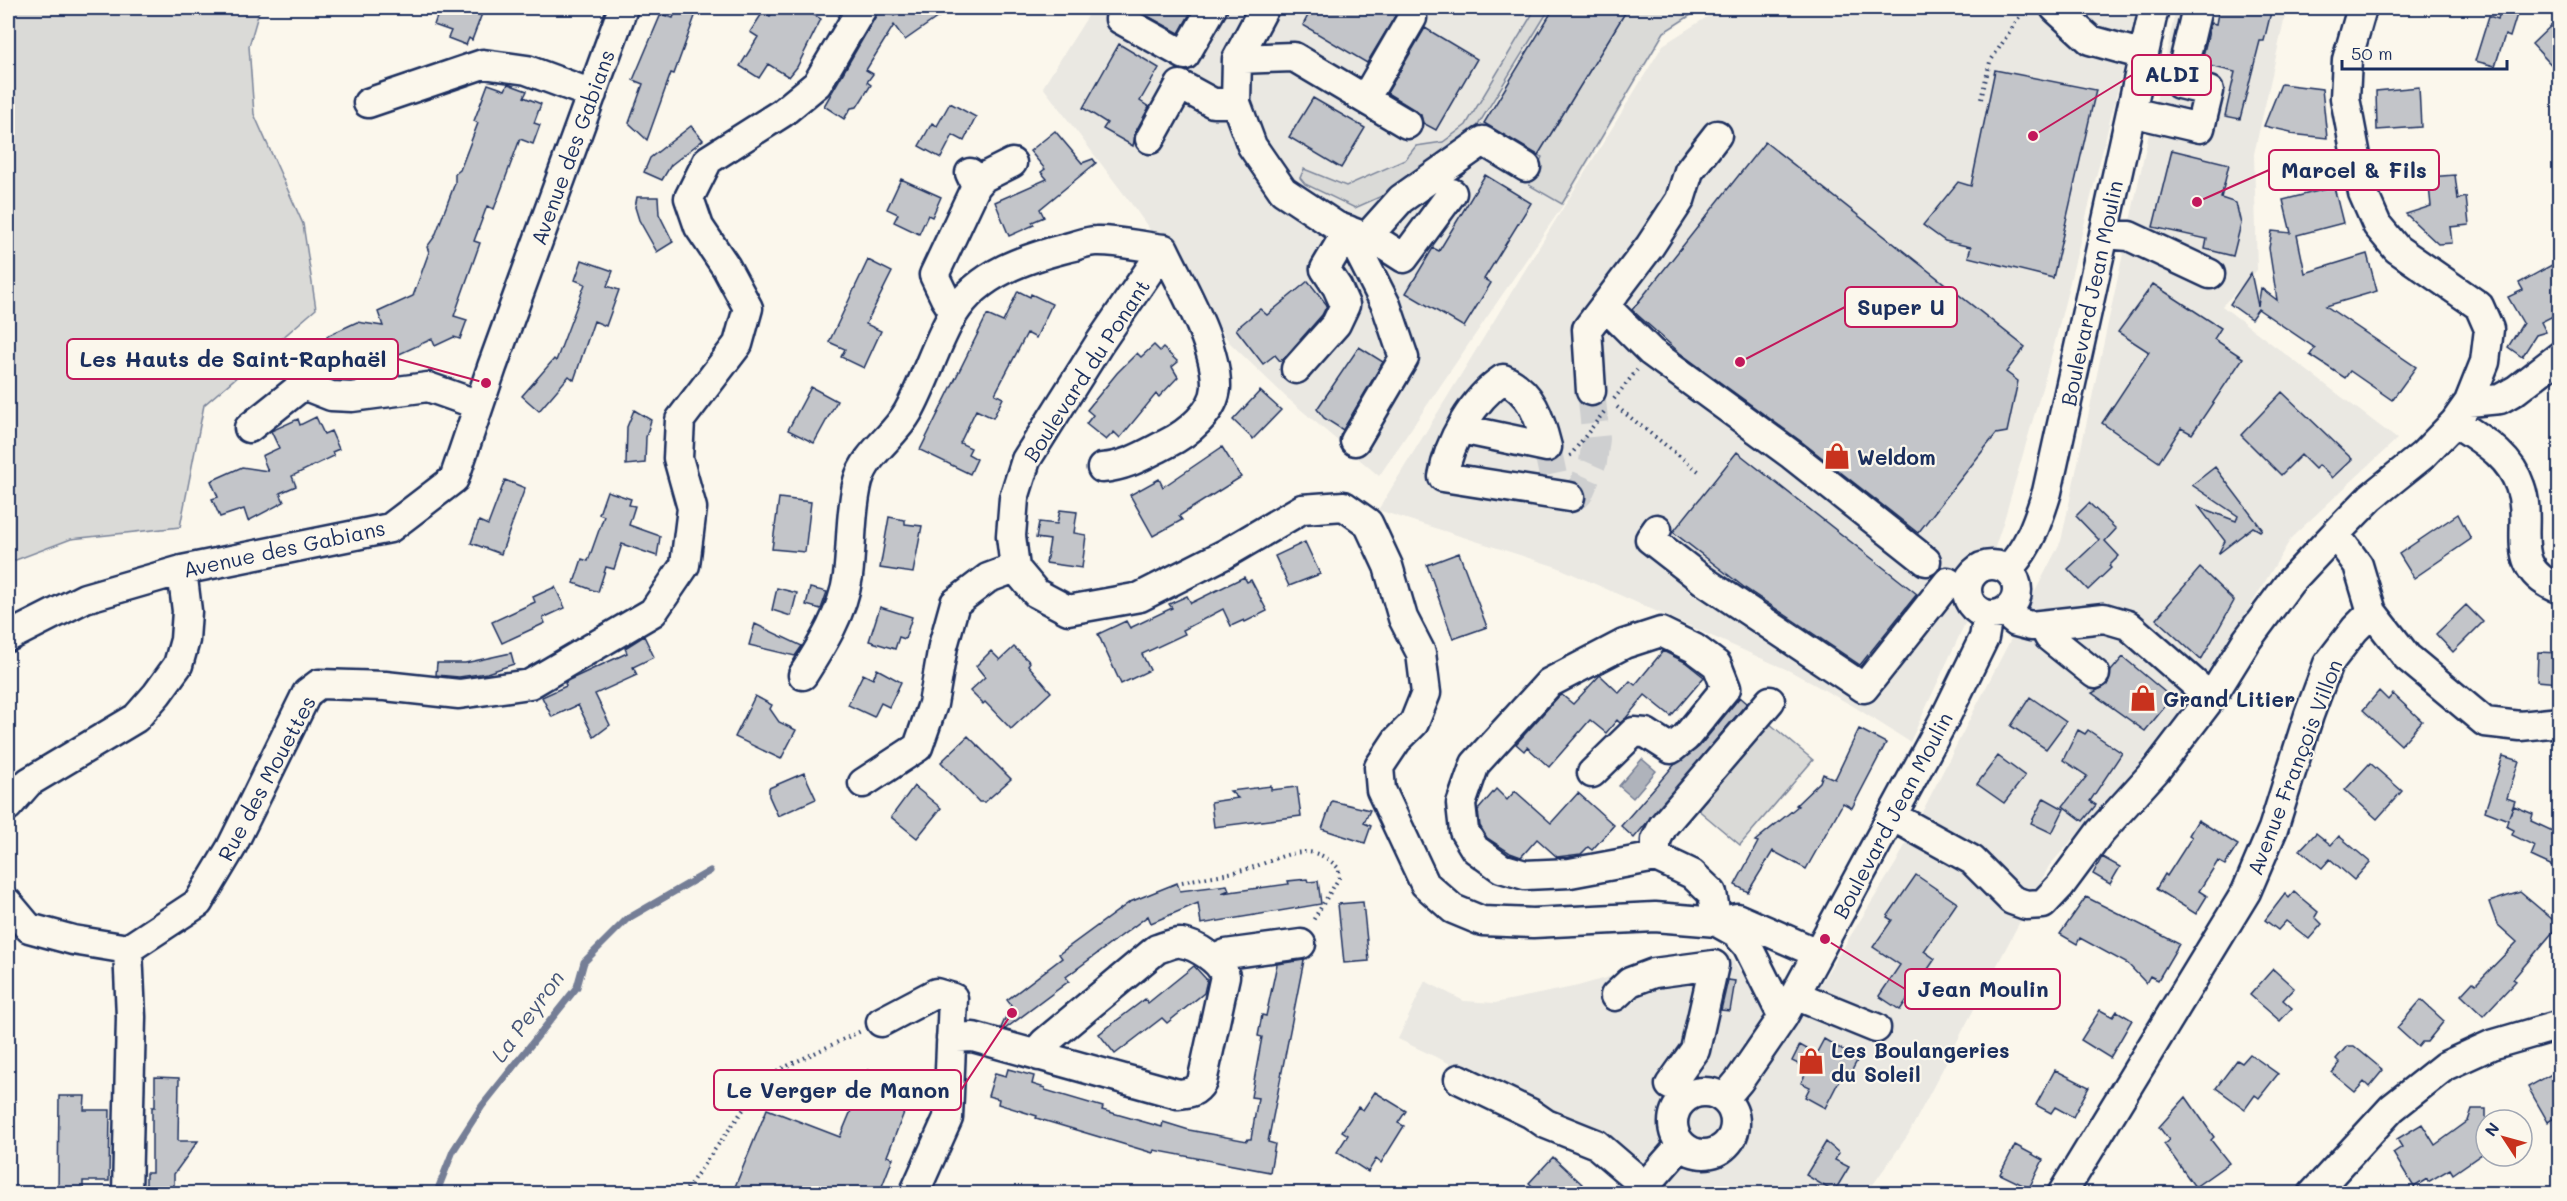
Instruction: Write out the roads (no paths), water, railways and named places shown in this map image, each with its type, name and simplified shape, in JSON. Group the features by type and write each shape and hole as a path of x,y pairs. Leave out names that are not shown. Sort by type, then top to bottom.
{"street":[{"name":"Avenue des Gabians","path":"8,637 85,598 182,570 390,528 454,479 622,8"},
{"name":"Rue des Mouettes","path":"128,949 198,903 231,848 307,693 319,684 385,686 459,694 530,684 653,612 685,565 692,508 678,458 680,420 738,344 748,308 726,267 699,227 690,198 708,160 782,113 817,84 862,8"},
{"path":"1127,8 1119,19 1185,56 1212,8"},
{"path":"1264,8 1237,59 1236,103 1252,146 1283,191 1336,226 1363,236 1404,258 1452,193"},
{"path":"2055,8 2090,39 2144,55"},
{"name":"Boulevard Jean Moulin","path":"2007,570 2021,556 2036,526 2047,492 2154,8"},
{"path":"2129,121 2200,128 2209,91 2179,84 2197,8"},
{"path":"1892,816 1972,860 2012,900 2026,905 2043,904 2060,886 2100,832 2156,770 2211,698 2247,640 2284,591 2371,497 2422,455 2462,412 2485,362 2489,329 2479,306 2397,249 2377,225 2363,193 2345,98 2347,60 2362,8"},
{"path":"1365,99 1412,18"},
{"path":"1237,59 1294,57 1407,124"},
{"path":"368,103 483,64 527,70 592,94"},
{"path":"1150,139 1180,85 1213,104 1236,103"},
{"path":"2129,121 2170,140 2204,148"},
{"path":"1591,391 1587,329 1650,246 1680,200 1689,171 1717,135"},
{"path":"1296,369 1336,324 1345,305 1325,269 1401,199 1483,141 1526,167"},
{"path":"954,312 934,275 973,180 1012,163"},
{"path":"2104,234 2129,236 2210,274"},
{"path":"1355,441 1404,358 1386,305 1359,252 1363,236"},
{"name":"Boulevard du Ponant","path":"803,675 829,633 848,580 854,498 866,462 907,415 927,376 954,312 974,290 994,274 1034,256 1096,241 1164,249 1098,344 1026,460 1014,498 1011,536 1015,568"},
{"path":"1102,468 1121,466 1176,439 1207,412 1216,388 1209,345 1164,249"},
{"path":"1605,306 1651,351 1773,440 1926,561 1964,568 1964,583 1972,604 1979,611 1996,613 2031,626 2104,618 2128,625 2211,698"},
{"path":"2462,412 2500,399 2516,390 2559,356"},
{"path":"249,428 303,385 331,396 352,397 428,387 479,405"},
{"path":"2462,412 2508,462 2520,486 2524,508 2523,536 2527,563 2544,583 2559,589"},
{"path":"1461,429 1446,461 1443,477 1561,493"},
{"path":"863,783 918,747 933,704 943,646 955,603 988,578 1015,568 1036,593 1068,610 1140,597 1225,554 1302,508 1344,506 1368,523 1388,566 1403,618 1421,653 1426,693 1414,723 1397,740 1379,767 1381,790 1425,884 1453,909 1482,921 1533,923 1655,917 1717,922 1737,918 1817,953"},
{"path":"1657,529 1650,539 1698,577 1864,688 1964,583 1988,565 2007,570 2013,576 2017,592 2015,600 1996,613"},
{"path":"2335,534 2358,565 2372,612 2407,657 2484,722 2520,726 2559,722"},
{"path":"8,806 29,782 136,718 157,694 178,665 185,640 187,610 182,570"},
{"name":"Avenue François Villon","path":"2062,1194 2246,892 2273,829 2309,715 2328,664 2355,629 2372,612"},
{"name":"Boulevard Jean Moulin","path":"1724,1099 1739,1081 1789,1006 1892,816 1996,613"},
{"path":"2043,625 2049,637 2095,674"},
{"path":"1592,773 1634,732 1646,733 1671,749 1686,737 1726,688 1717,665 1694,648 1661,632 1624,644 1549,683 1475,764 1461,804 1464,831 1475,849 1500,868 1525,875 1570,873 1656,857 1692,874 1712,893 1717,922"},
{"path":"1656,857 1656,840 1663,826 1770,701"},
{"path":"8,903 29,928 73,940 128,949 131,1017 127,1194"},
{"path":"1717,922 1735,932 1747,945 1789,1006 1876,1028"},
{"path":"1756,960 1771,932"},
{"path":"951,1038 973,1037 1039,1056 1178,1094 1197,1090 1202,1082 1226,976 1223,967 1215,959 1180,943 1157,949 1044,1043 1039,1056"},
{"path":"1215,959 1226,954 1301,944"},
{"path":"1615,996 1630,982 1654,973 1714,965 1695,1050 1671,1086"},
{"path":"881,1022 936,993 953,998 948,1118 914,1194"},
{"path":"2313,1194 2392,1108 2445,1066 2491,1045 2559,1025"},
{"path":"1459,1079 1530,1113 1546,1124 1596,1144 1631,1174 1640,1190 1682,1145"},
{"path":"1671,1086 1714,1094 1724,1099 1734,1113 1735,1130 1728,1145 1713,1154 1696,1154 1682,1145 1673,1127 1678,1106 1671,1086"}],"waterway":[{"name":"La Peyron","path":"436,1194 453,1151 482,1106 577,987 584,962 627,919 710,871"}],"tunnel":[{"path":"1570,497 1579,494 1593,462 1596,439 1591,391"},
{"path":"1547,447 1555,485"}],"place":[{"name":"ALDI","path":"2033,136"},
{"name":"Marcel & Fils","path":"2197,202"},
{"name":"Super U","path":"1740,362"},
{"name":"Les Hauts de Saint-Raphaël","path":"486,383"},
{"name":"Weldom","path":"1837,456"},
{"name":"Grand Litier","path":"2143,698"},
{"name":"Jean Moulin","path":"1825,939"},
{"name":"Le Verger de Manon","path":"1012,1013"},
{"name":"Les Boulangeries du Soleil","path":"1811,1061"}]}
